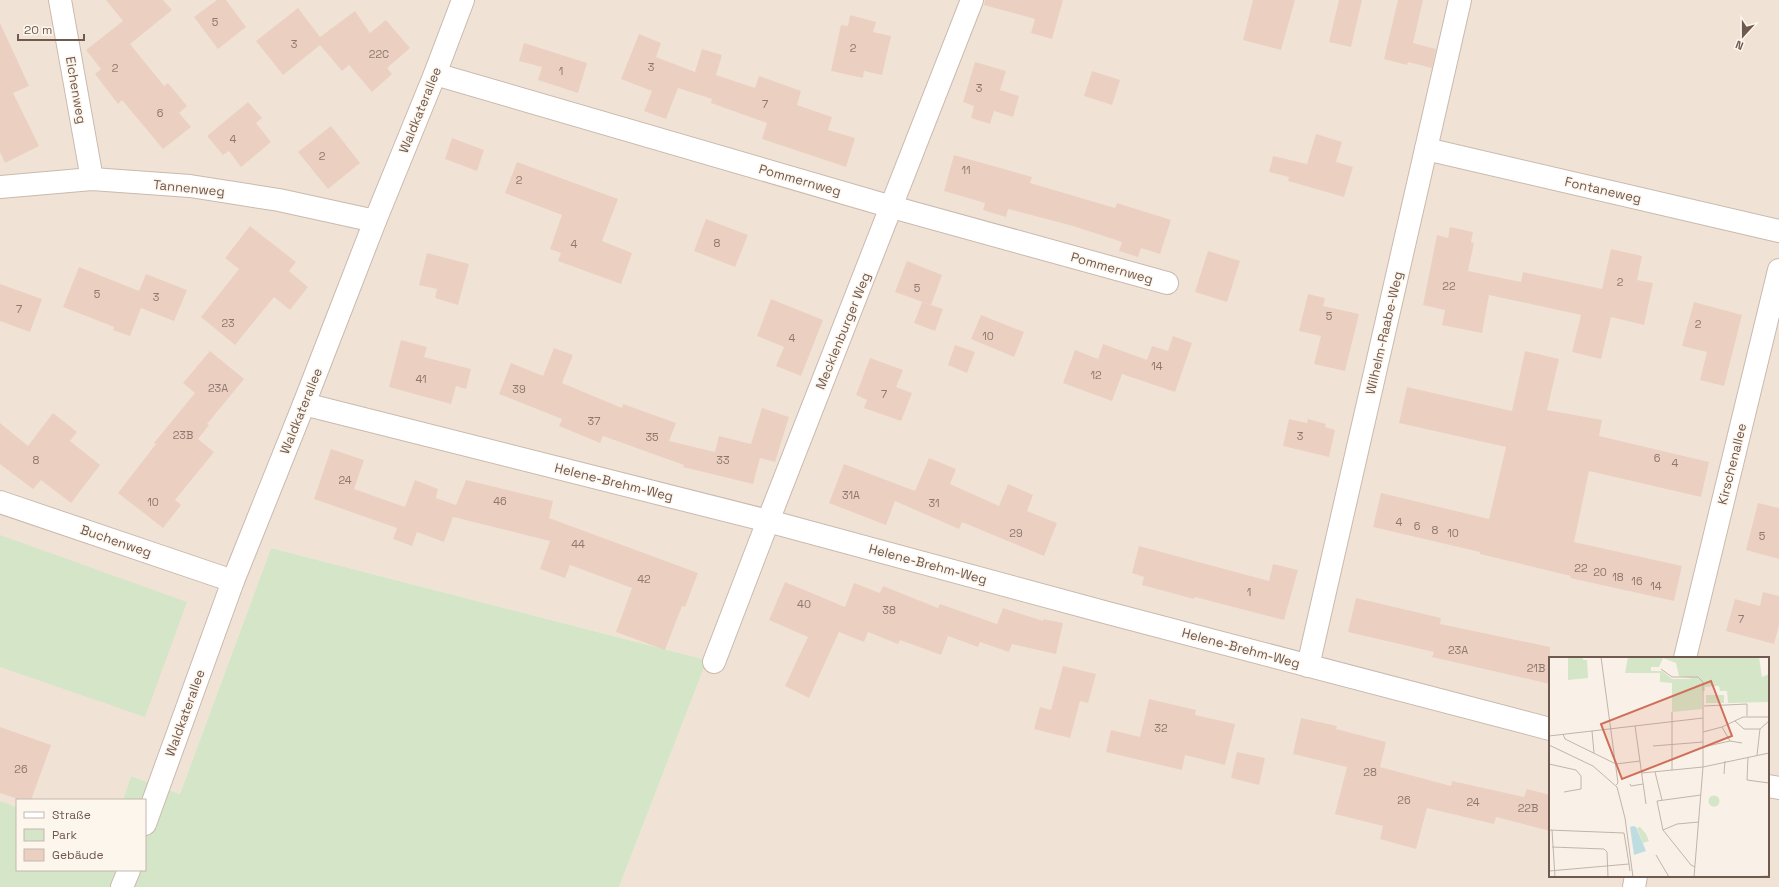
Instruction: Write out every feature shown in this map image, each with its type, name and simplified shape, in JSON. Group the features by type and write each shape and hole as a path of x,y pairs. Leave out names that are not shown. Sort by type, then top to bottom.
{"street":[{"name":"Eichenweg","path":"60,0 92,179"},
{"name":"Waldkaterallee","path":"146,821 233,581 375,221 435,74 463,0"},
{"name":"Mecklenburger Weg","path":"714,662 972,0"},
{"name":"Wilhelm-Raabe-Weg","path":"1308,666 1460,0"},
{"name":"Pommernweg","path":"435,74 892,207 1167,283"},
{"name":"Fontaneweg","path":"1426,149 1779,231"},
{"name":"Tannenweg","path":"0,187 92,179 190,186 279,200 375,221"},
{"name":"Kirschenallee","path":"1685,657 1779,270"},
{"name":"Helene-Brehm-Weg","path":"304,404 768,521 1308,666 1549,729"},
{"name":"Buchenweg","path":"0,502 233,581"},
{"path":"1769,786 1779,788"},
{"path":"122,887 129,871"},
{"path":"1634,887 1636,877"}],"shaded area":[{"path":"0,0 1779,0 1779,887 619,887 707,660 271,548 180,794 131,776 123,799 16,799 16,807 0,801"}],"green space":[{"path":"0,535 187,602 145,717 0,667"},
{"path":"271,548 707,660 619,887 0,887 0,801 16,807 16,871 146,871 146,799 123,799 131,776 180,794"}],"building":[{"path":"106,0 163,0 172,10 130,44 164,86 168,83 187,106 179,113 191,127 163,149 122,100 118,104 95,74 101,69 86,50 123,21"},
{"path":"217,0 226,0 246,27 218,49 194,17"},
{"path":"985,0 1063,0 1052,39 1031,33 1035,19 984,5"},
{"path":"1253,0 1295,0 1281,50 1243,40"},
{"path":"1339,0 1362,0 1351,47 1329,42"},
{"path":"1398,0 1423,0 1413,43 1436,49 1432,68 1408,62 1407,65 1384,59"},
{"path":"298,8 320,37 355,11 370,33 386,20 410,48 387,68 392,74 372,92 349,65 342,71 320,45 283,75 256,41"},
{"path":"850,15 876,22 873,32 891,36 882,75 864,71 863,78 831,71 841,25 848,26"},
{"path":"0,23 29,86 13,93 39,146 5,163 0,152"},
{"path":"639,34 661,43 656,57 695,72 702,49 722,55 716,75 755,88 759,76 801,91 797,105 832,117 828,130 855,138 846,167 762,139 767,123 711,103 712,99 678,88 666,119 644,111 652,91 621,79"},
{"path":"524,43 587,63 578,93 538,80 542,67 519,61"},
{"path":"975,62 1006,71 1000,90 1019,96 1013,117 994,111 990,124 971,118 974,106 963,102"},
{"path":"1092,71 1120,80 1112,105 1084,96"},
{"path":"248,102 262,118 256,123 271,142 241,167 229,151 223,155 207,136"},
{"path":"331,126 360,163 328,189 298,152"},
{"path":"1316,134 1342,142 1336,162 1353,167 1344,197 1288,181 1289,177 1269,172 1273,156 1307,164"},
{"path":"452,138 484,150 477,171 445,159"},
{"path":"954,155 1032,177 1030,183 1115,208 1117,203 1171,220 1160,254 1141,248 1138,257 1119,251 1122,242 1073,226 1008,209 1006,217 983,210 985,203 944,191"},
{"path":"517,162 618,199 602,241 632,253 621,284 558,261 561,253 550,249 562,215 505,193"},
{"path":"706,219 748,235 735,267 694,251"},
{"path":"250,226 296,262 289,271 308,287 290,310 274,297 235,345 201,317 239,269 225,258"},
{"path":"1450,227 1473,232 1471,242 1474,243 1468,271 1521,282 1523,272 1602,289 1611,249 1642,256 1637,280 1653,283 1644,325 1611,317 1601,359 1572,352 1581,315 1489,295 1482,333 1442,325 1445,310 1423,305 1437,235 1448,238"},
{"path":"1208,251 1240,261 1227,302 1195,292"},
{"path":"427,253 469,264 458,305 435,298 437,289 419,285"},
{"path":"907,261 942,275 931,305 895,292"},
{"path":"79,267 139,291 146,274 187,290 174,321 141,308 130,336 113,330 114,327 63,307"},
{"path":"0,284 42,299 30,332 0,321"},
{"path":"1308,294 1325,298 1323,306 1359,314 1345,371 1314,364 1321,336 1299,331"},
{"path":"771,299 823,320 801,376 776,366 784,347 757,336"},
{"path":"922,302 943,309 935,331 914,323"},
{"path":"1694,302 1742,315 1724,386 1700,380 1707,352 1682,346"},
{"path":"981,315 1024,332 1014,357 971,339"},
{"path":"1173,336 1192,343 1175,392 1122,374 1112,401 1063,383 1075,350 1098,359 1103,344 1147,360 1152,346 1168,351"},
{"path":"401,340 427,347 424,357 471,369 466,389 456,386 451,404 389,387"},
{"path":"955,345 975,352 967,373 948,365"},
{"path":"554,348 573,355 562,383 622,408 623,404 676,423 669,441 715,452 719,436 751,444 762,408 789,417 775,462 760,458 753,484 683,467 684,465 603,436 600,443 559,426 562,419 499,394 511,363 543,376"},
{"path":"210,351 244,379 207,424 209,425 198,439 214,452 175,500 181,505 163,528 118,493 156,444 154,443 195,393 183,383"},
{"path":"1525,351 1559,359 1547,410 1602,420 1599,436 1709,462 1701,497 1589,471 1574,542 1682,566 1674,601 1570,578 1571,576 1480,554 1480,552 1373,527 1381,493 1489,519 1506,447 1399,423 1407,387 1512,411"},
{"path":"870,358 903,370 896,387 912,393 901,421 864,408 867,400 856,395"},
{"path":"53,413 77,432 70,441 100,465 71,503 41,480 33,489 0,464 0,423 28,446"},
{"path":"1289,419 1307,423 1308,419 1326,424 1325,427 1335,430 1329,457 1283,446"},
{"path":"331,449 364,460 354,489 405,507 415,480 438,489 436,498 456,505 466,480 553,501 549,518 698,573 685,607 682,606 665,650 616,632 632,588 570,565 565,578 540,569 550,541 453,517 444,542 417,532 412,546 393,539 397,528 314,499"},
{"path":"929,458 956,469 950,484 999,506 1008,484 1033,495 1027,511 1057,523 1044,556 962,522 959,529 895,501 886,525 829,503 844,464 915,491"},
{"path":"1758,503 1779,508 1779,559 1746,550"},
{"path":"1139,546 1269,581 1273,564 1298,570 1284,620 1142,585 1144,577 1132,573"},
{"path":"785,582 845,607 854,583 880,593 883,586 938,608 940,604 997,624 1003,608 1043,621 1043,619 1063,623 1056,654 1012,644 1009,652 980,642 978,647 948,636 941,655 900,640 898,644 868,632 864,642 839,632 809,698 785,686 808,637 769,620"},
{"path":"1763,592 1779,596 1779,625 1774,644 1726,631 1735,599 1760,606"},
{"path":"1356,598 1441,618 1440,624 1550,647 1549,684 1432,657 1434,652 1348,632"},
{"path":"1063,666 1096,674 1088,703 1080,701 1070,738 1034,729 1040,707 1051,710"},
{"path":"1149,699 1196,710 1195,715 1235,724 1225,765 1185,755 1182,770 1106,752 1111,730 1140,737"},
{"path":"1301,718 1337,726 1336,729 1386,742 1380,767 1451,786 1452,781 1524,797 1527,789 1549,795 1549,831 1496,817 1494,824 1427,808 1416,849 1380,839 1383,826 1335,814 1347,767 1293,754"},
{"path":"0,727 51,745 31,799 18,799 0,793"},
{"path":"1237,752 1265,758 1259,785 1231,778"}]}
